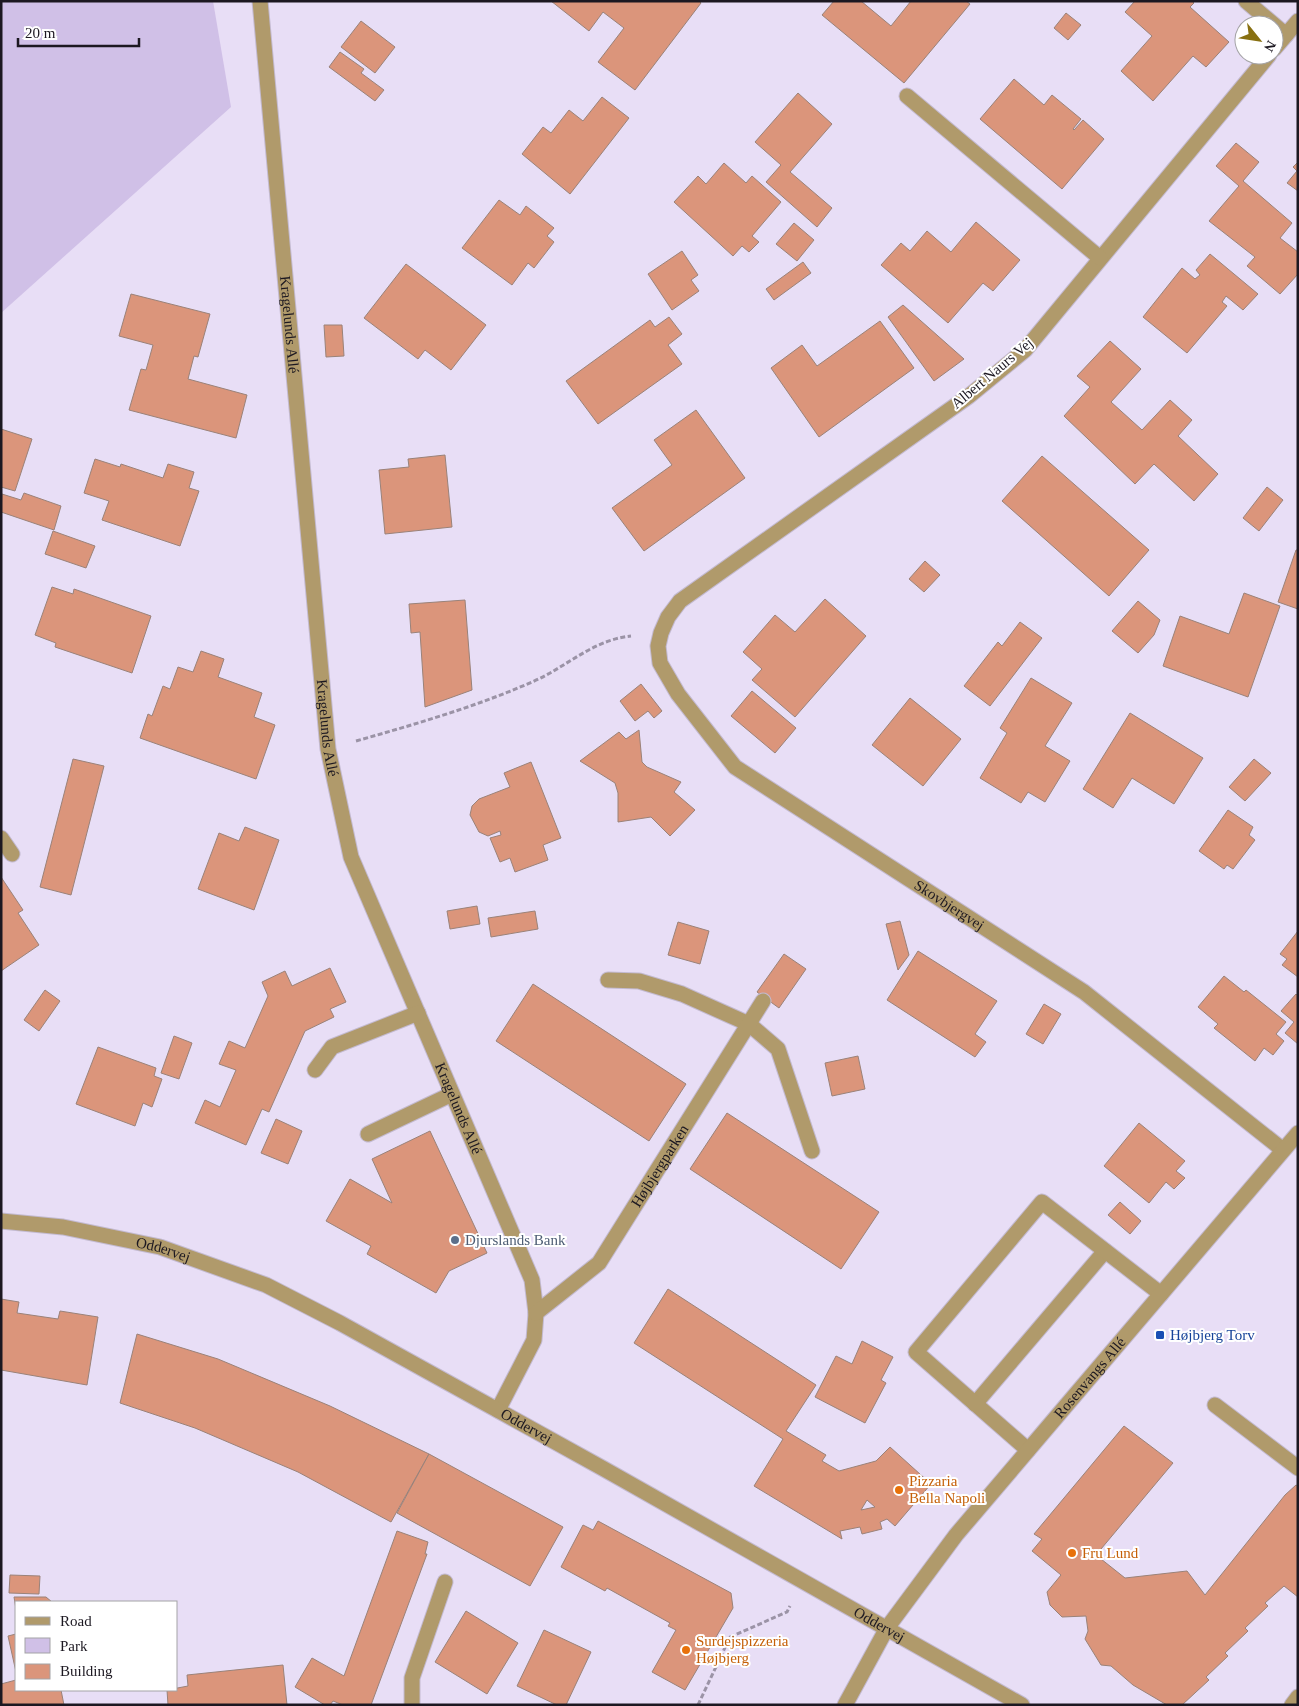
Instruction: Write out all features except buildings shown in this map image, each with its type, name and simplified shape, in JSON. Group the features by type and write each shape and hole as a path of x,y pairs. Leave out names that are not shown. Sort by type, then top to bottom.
{"street":[{"name":"Kragelunds Allé","path":"260,1 328,749 351,857 532,1280 536,1313 534,1340 498,1410"},
{"path":"1246,1 1286,34"},
{"path":"1284,36 1298,21"},
{"name":"Albert Naurs Vej","path":"661,633 668,617 680,601 969,396 1025,350 1261,65"},
{"path":"908,96 1100,258"},
{"name":"Skovbjergvej","path":"661,633 658,646 660,663 678,694 735,767 1084,992 1283,1150"},
{"path":"1,838 12,854"},
{"path":"608,980 638,980 682,994 749,1024 778,1049 812,1151"},
{"name":"Højbjergparken","path":"536,1313 599,1263 763,1001"},
{"path":"315,1070 332,1047 418,1013"},
{"path":"368,1134 452,1094"},
{"name":"Rosenvangs Allé","path":"845,1705 888,1628 956,1535 1298,1134"},
{"path":"1028,1450 916,1352 1042,1202 1161,1294"},
{"name":"Oddervej","path":"1,1221 64,1227 160,1247 266,1285 498,1410 1022,1705"},
{"path":"975,1404 1105,1251"},
{"path":"1215,1405 1298,1468"},
{"path":"412,1705 412,1678 445,1582"},
{"path":"1292,1705 1298,1697"}],"path":[{"path":"328,749 460,710 534,682 589,649 613,638"},
{"path":"698,1705 730,1637 788,1612 804,1582"}],"green space":[{"path":"1,1 213,1 231,107 1,313"}],"place":[{"name":"Djurslands Bank","path":"455,1240"},
{"name":"Højbjerg Torv","path":"1160,1335"},
{"name":"Pizzaria Bella Napoli","path":"899,1490"},
{"name":"Fru Lund","path":"1072,1553"},
{"name":"Surdejspizzeria Højbjerg","path":"686,1650"}]}
